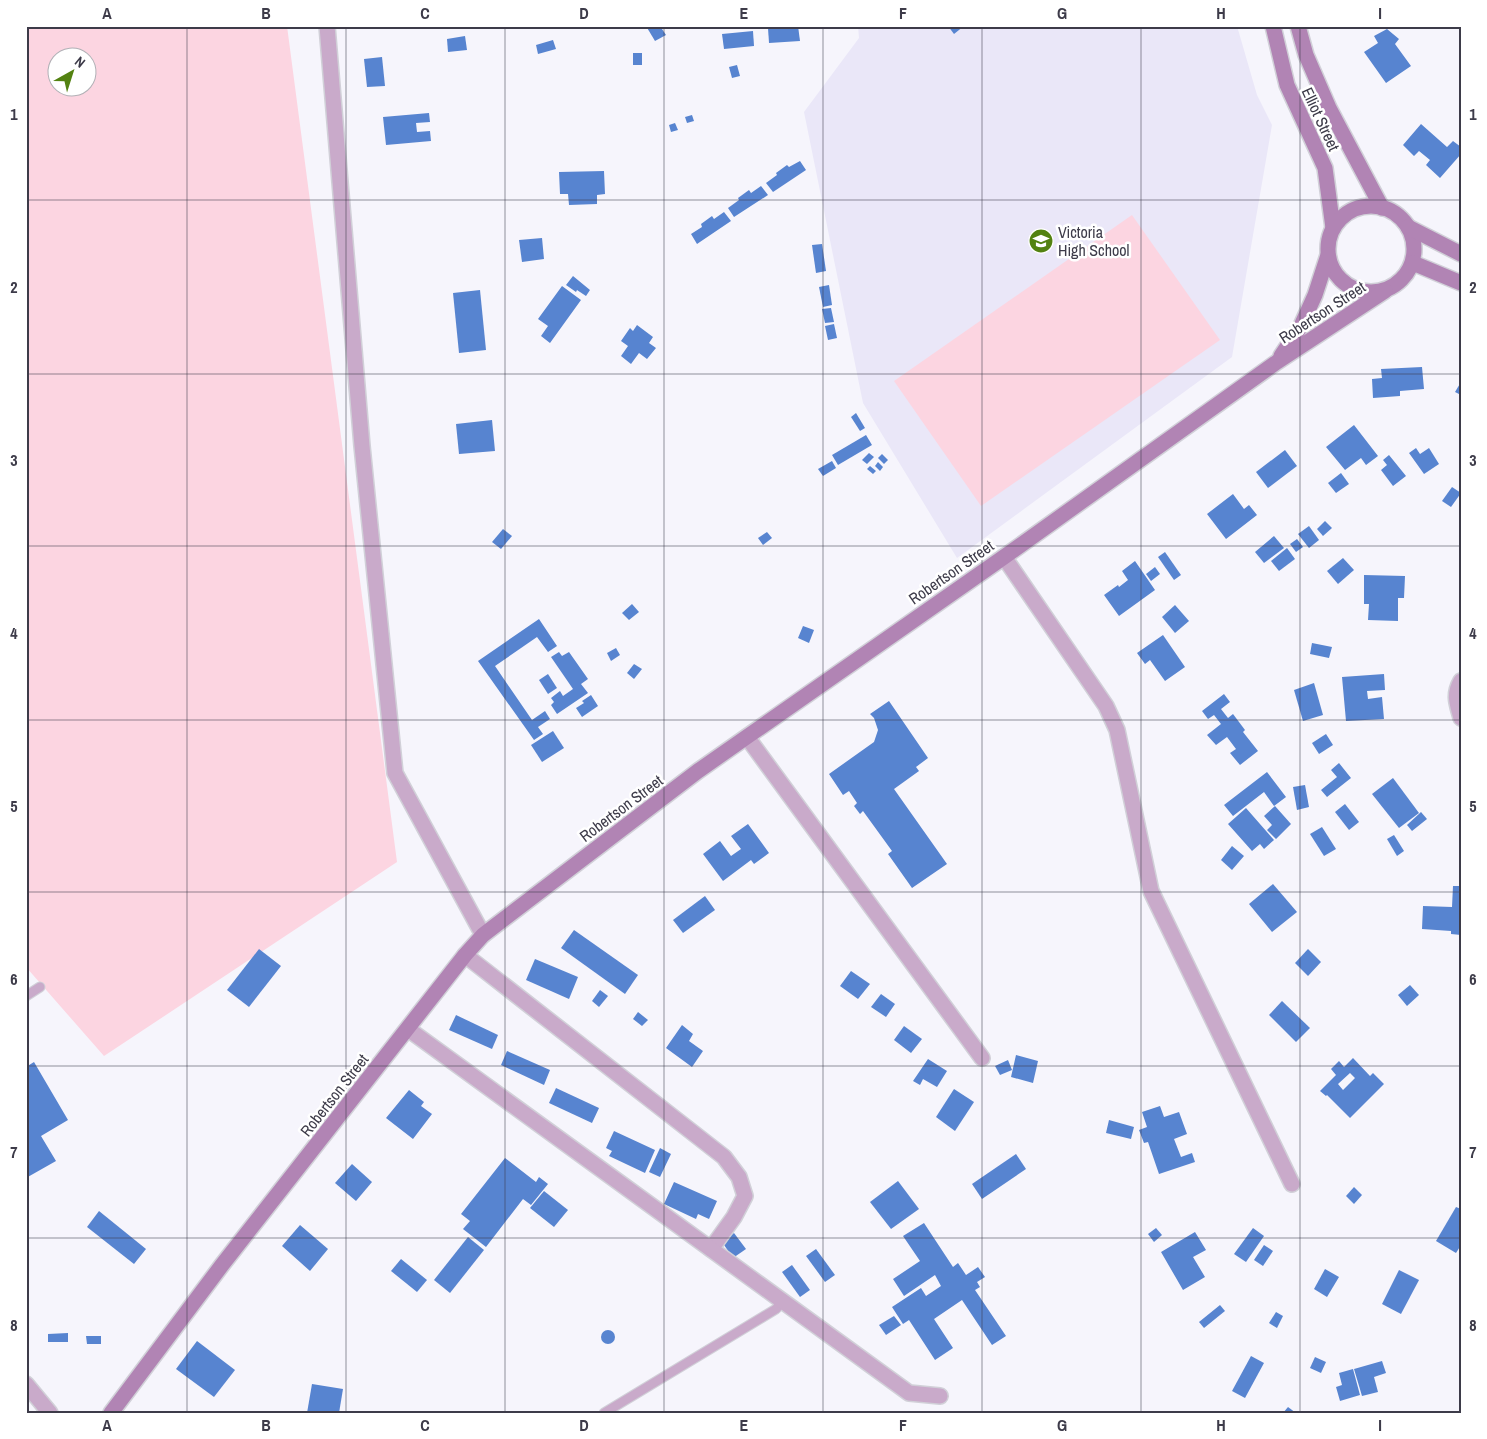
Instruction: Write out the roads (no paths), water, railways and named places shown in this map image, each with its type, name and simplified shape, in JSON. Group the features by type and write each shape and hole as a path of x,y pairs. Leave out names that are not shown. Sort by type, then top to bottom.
{"street":[{"path":"327,26 362,446 395,773 483,935"},
{"name":"Elliot Street","path":"1273,26 1286,85 1324,168 1333,228"},
{"name":"Elliot Street","path":"1298,26 1306,55 1329,108 1382,208"},
{"path":"1408,226 1413,237 1413,263 1399,283 1385,291 1373,293 1354,289 1335,273 1328,255 1328,240 1333,228 1348,212 1364,206 1382,208 1397,216 1408,226 1461,254"},
{"name":"Robertson Street","path":"1277,362 1301,326 1315,295 1328,255"},
{"path":"1413,263 1461,283"},
{"name":"Robertson Street","path":"111,1413 222,1265 465,955 483,935 698,771 1004,557 1277,362 1385,291"},
{"path":"1004,557 1106,706 1117,730 1151,891 1292,1184"},
{"path":"1461,681 1456,689 1456,699 1461,718"},
{"path":"747,737 982,1058"},
{"path":"465,955 724,1157 739,1177 745,1196 734,1217 711,1249"},
{"path":"408,1029 909,1393 940,1396"},
{"path":"26,1384 50,1413"}],"lane":[{"path":"26,996 40,987"},
{"path":"604,1413 776,1309 782,1301"}],"place":[{"name":"Victoria High School","path":"1041,241"}]}
